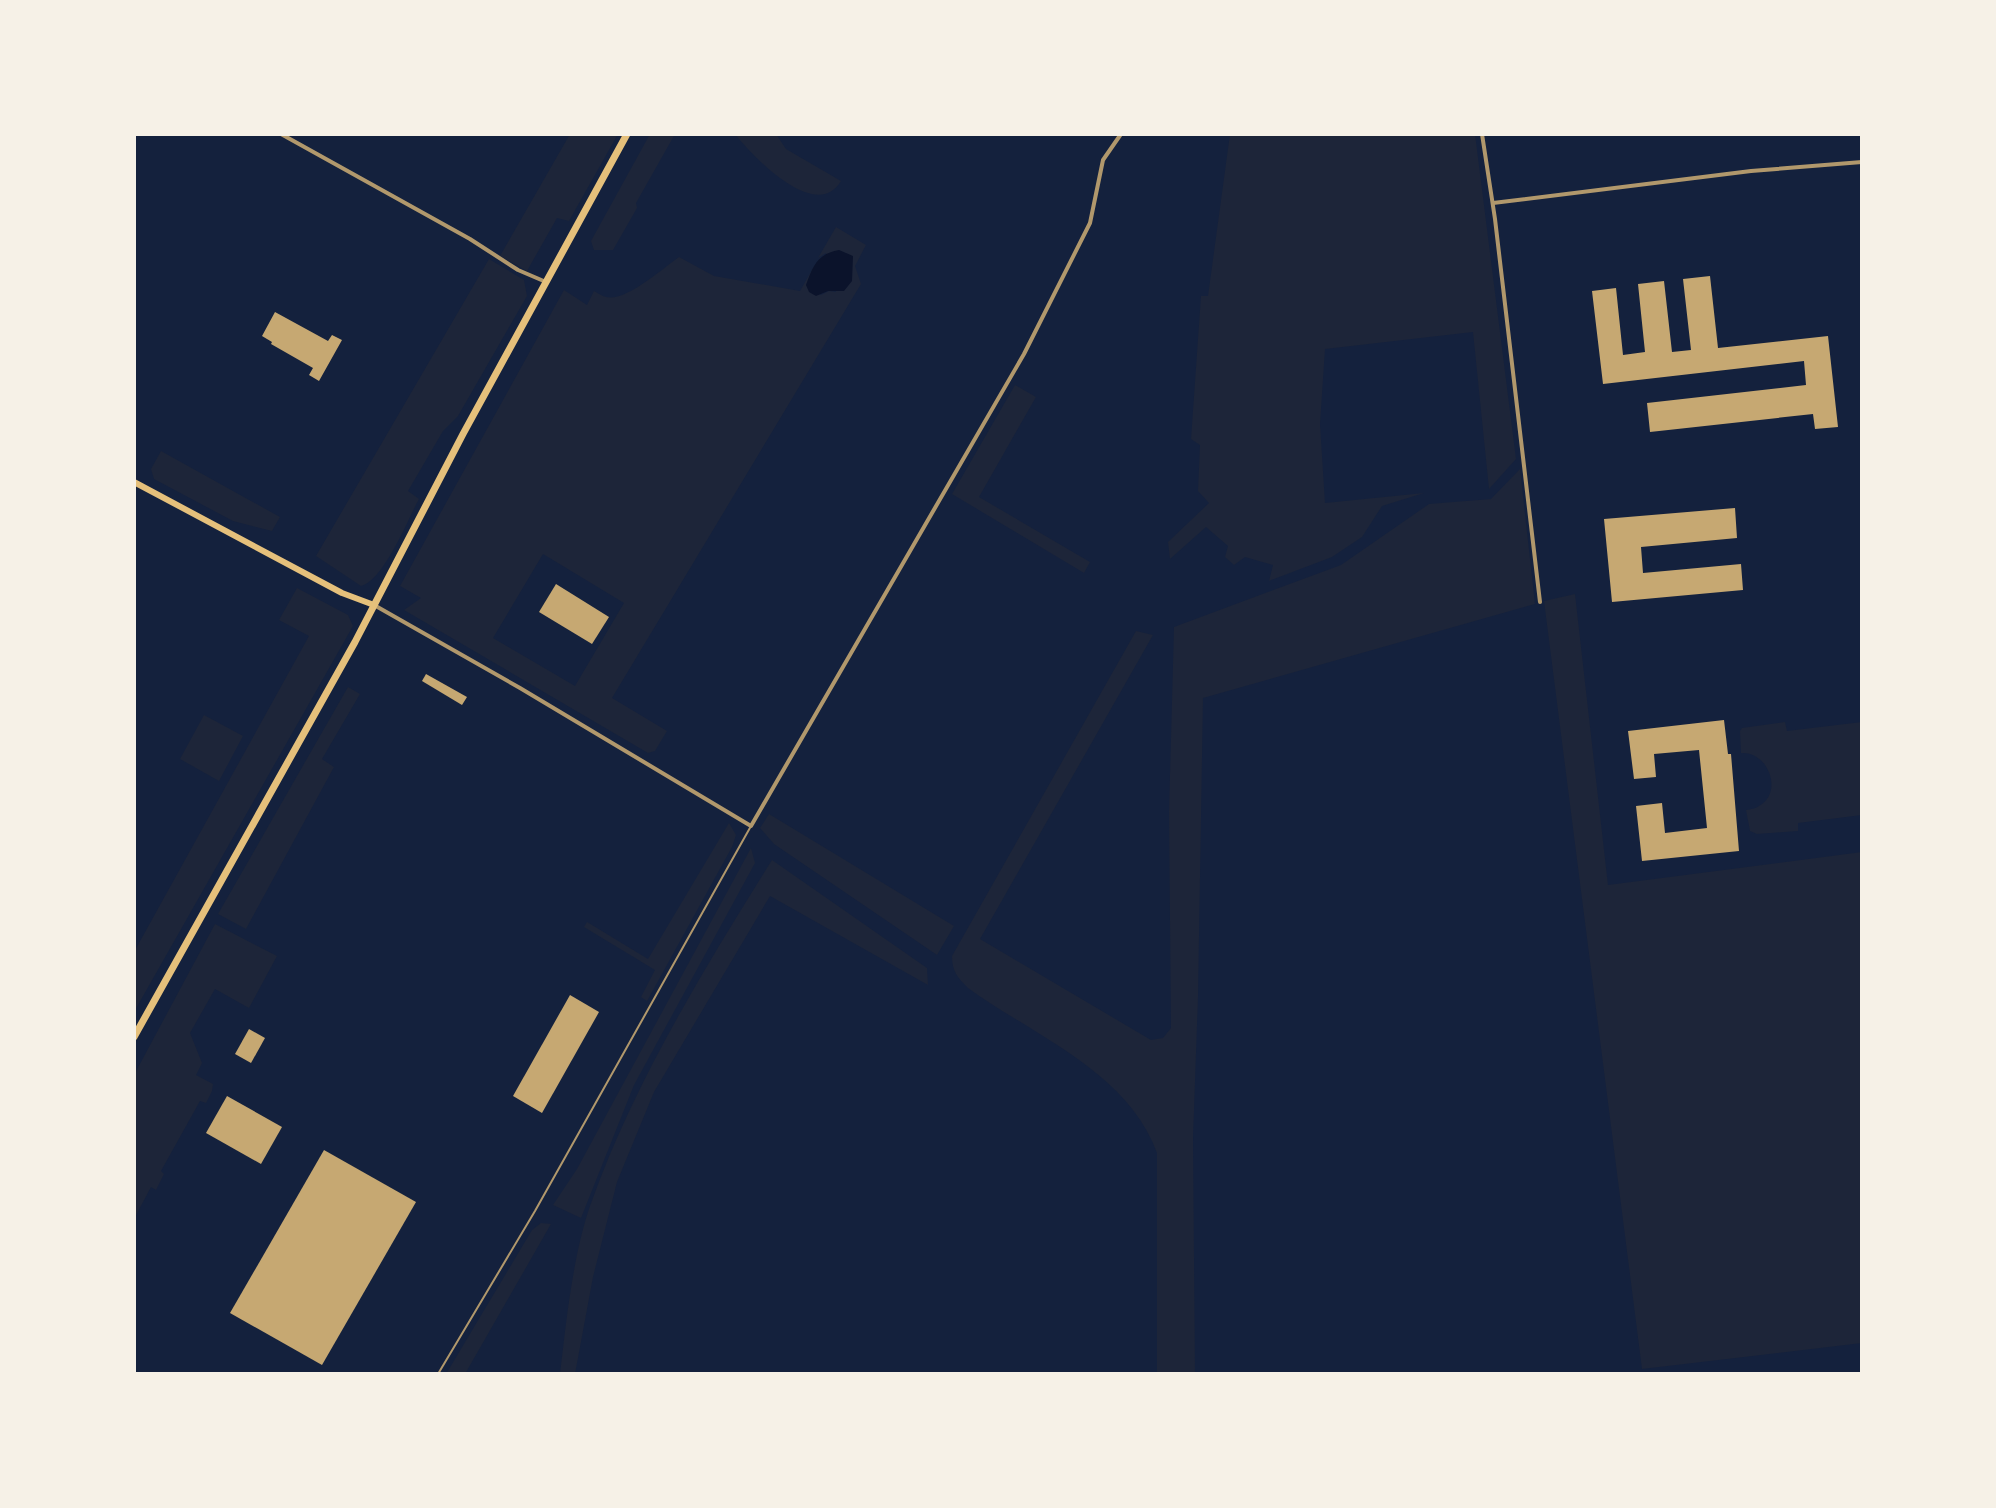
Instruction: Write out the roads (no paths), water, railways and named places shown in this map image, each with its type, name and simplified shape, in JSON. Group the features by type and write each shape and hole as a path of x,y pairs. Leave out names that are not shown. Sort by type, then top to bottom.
{"highway":[{"path":"134,1037 374,605 627,134"}],"main road":[{"path":"134,482 342,593 374,605"}],"street":[{"path":"281,134 470,239 518,270 546,282"},
{"path":"374,605 533,695 751,826 1024,354 1090,223 1103,160 1121,134"},
{"path":"1482,134 1493,203 1540,602"},
{"path":"1493,203 1751,171 1862,162"}],"lane":[{"path":"438,1374 535,1211 751,826"}]}
